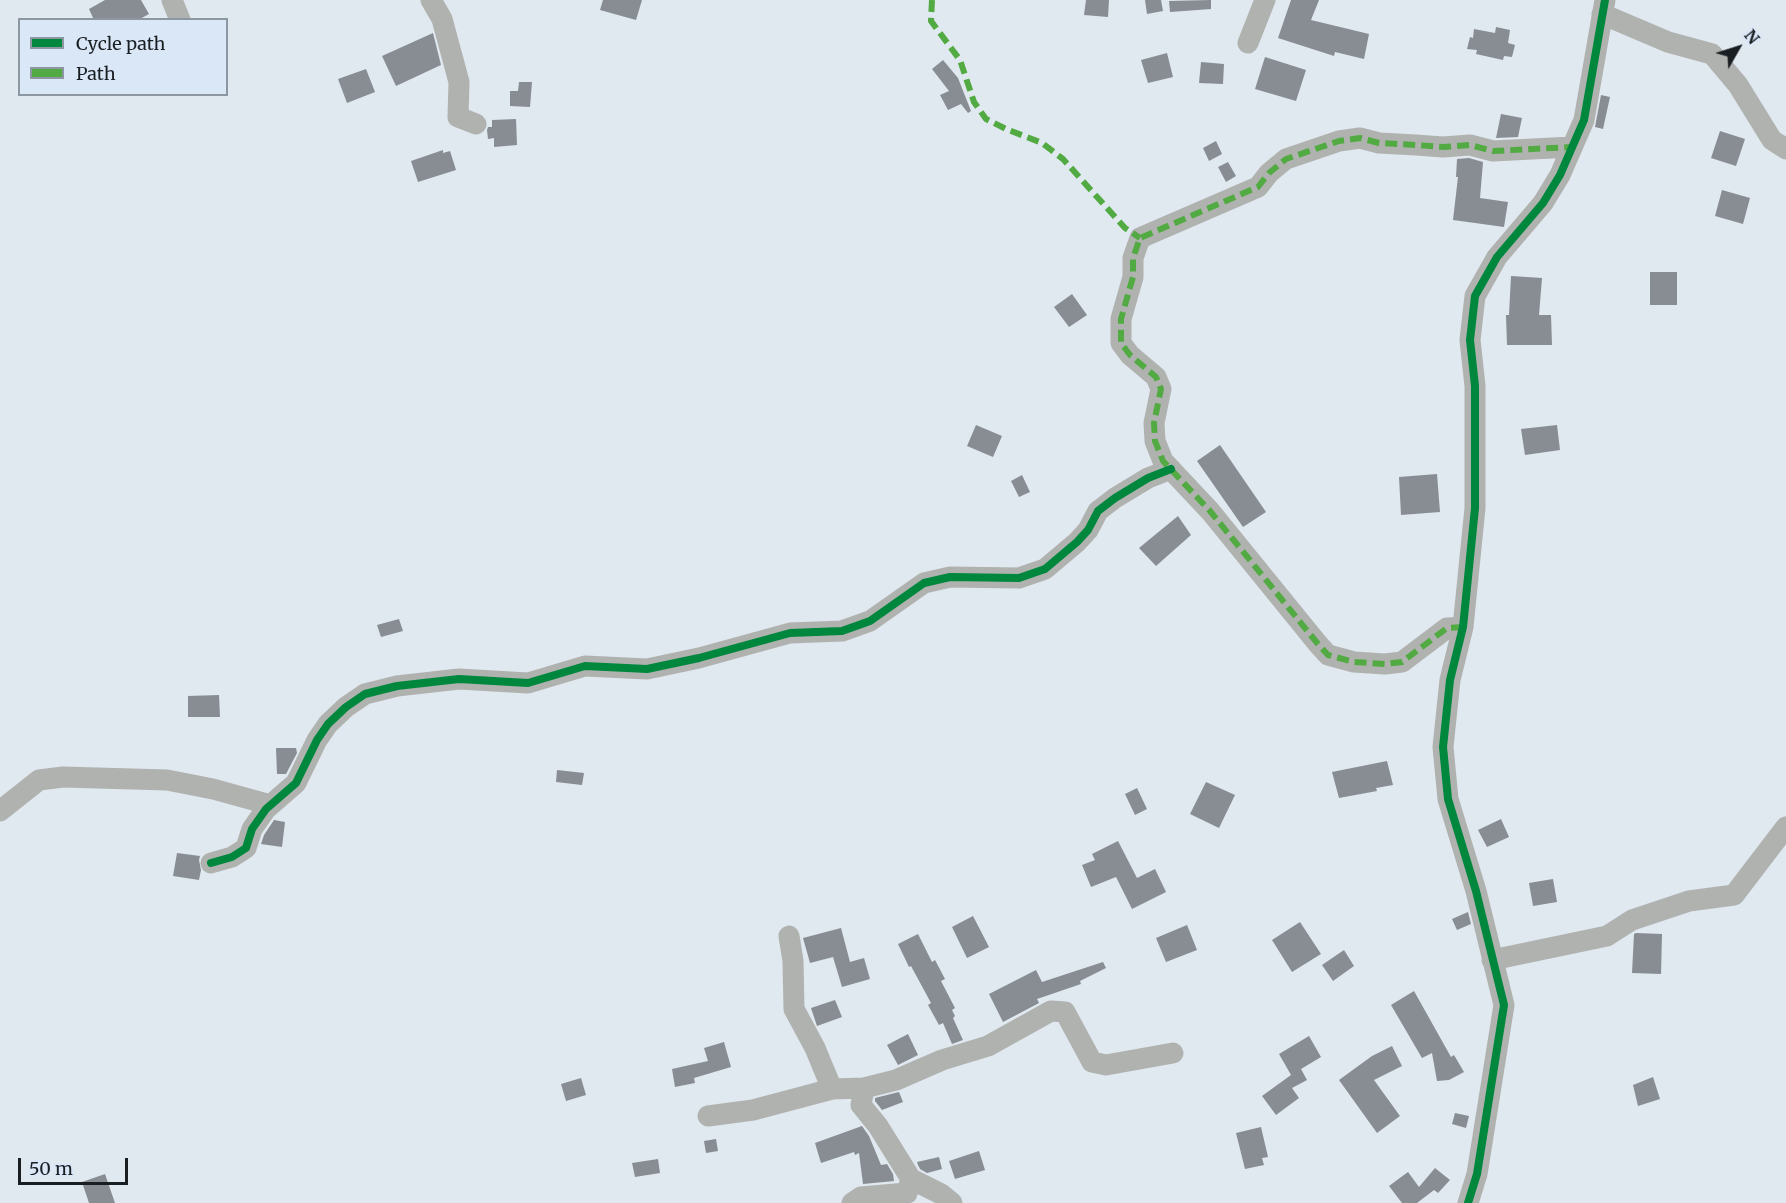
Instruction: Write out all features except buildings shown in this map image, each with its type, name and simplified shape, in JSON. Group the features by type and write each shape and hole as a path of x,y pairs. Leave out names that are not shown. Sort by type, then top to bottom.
{"street":[{"path":"172,0 179,18"},
{"path":"431,0 442,19 459,82 458,117 476,124"},
{"path":"1248,43 1264,0"},
{"path":"1468,1203 1477,1174 1504,1005 1476,891 1448,799 1443,747 1450,680 1462,627 1475,508 1474,386 1470,340 1474,296 1497,257 1543,203 1560,175 1584,120 1604,7 1668,42 1712,54 1738,85 1772,140 1786,149"},
{"path":"1462,627 1447,628 1402,662 1385,664 1354,662 1328,655 1210,512 1163,461 1155,441 1154,423 1161,389 1159,383 1156,377 1121,343 1121,319 1133,277 1133,258 1140,238 1258,187 1269,173 1286,159 1339,141 1360,138 1379,143 1416,146 1470,145 1493,151 1572,147"},
{"path":"211,863 232,857 246,848 252,829 271,805 296,783 317,740 328,724 346,707 365,694 397,686 459,679 528,683 585,666 647,669 699,658 790,633 842,631 870,621 924,583 950,577 1019,578 1045,569 1088,530 1098,511 1149,478 1171,469"},
{"path":"0,811 39,780 63,777 167,780 213,789 271,805"},
{"path":"1492,960 1606,936 1632,920 1689,901 1734,895 1786,827"},
{"path":"789,936 793,961 794,1008 815,1048 832,1089"},
{"path":"708,1116 753,1110 832,1089 864,1088 896,1080 942,1060 988,1046 1051,1011 1065,1012 1092,1062 1106,1065 1173,1053"},
{"path":"864,1088 861,1105 878,1126 911,1179 941,1194 952,1203"},
{"path":"852,1203 861,1197 907,1193 911,1179"}],"marked path":[{"path":"932,0 931,21 960,60 974,102 986,119 1042,143 1063,159 1125,228 1140,238"},
{"path":"1463,627 1447,628 1402,662 1385,664 1354,662 1328,655 1318,644 1210,511 1163,461 1155,441 1154,423 1161,389 1156,377 1130,355 1121,343 1121,319 1133,277 1133,258 1140,238 1258,187 1269,173 1286,159 1339,141 1360,138 1379,143 1443,147 1470,145 1493,151 1572,147"}],"cycle path":[{"path":"1468,1203 1477,1174 1504,1005 1476,891 1448,799 1443,747 1450,680 1463,627 1475,508 1475,386 1470,340 1475,296 1497,257 1543,203 1560,175 1584,120 1605,0"},
{"path":"211,863 232,857 246,848 252,829 266,809 296,783 317,740 328,724 346,707 365,694 397,686 459,679 528,683 585,666 647,669 699,658 790,633 842,631 870,621 924,583 950,577 1019,578 1045,569 1088,530 1098,511 1148,478 1171,469"}]}
